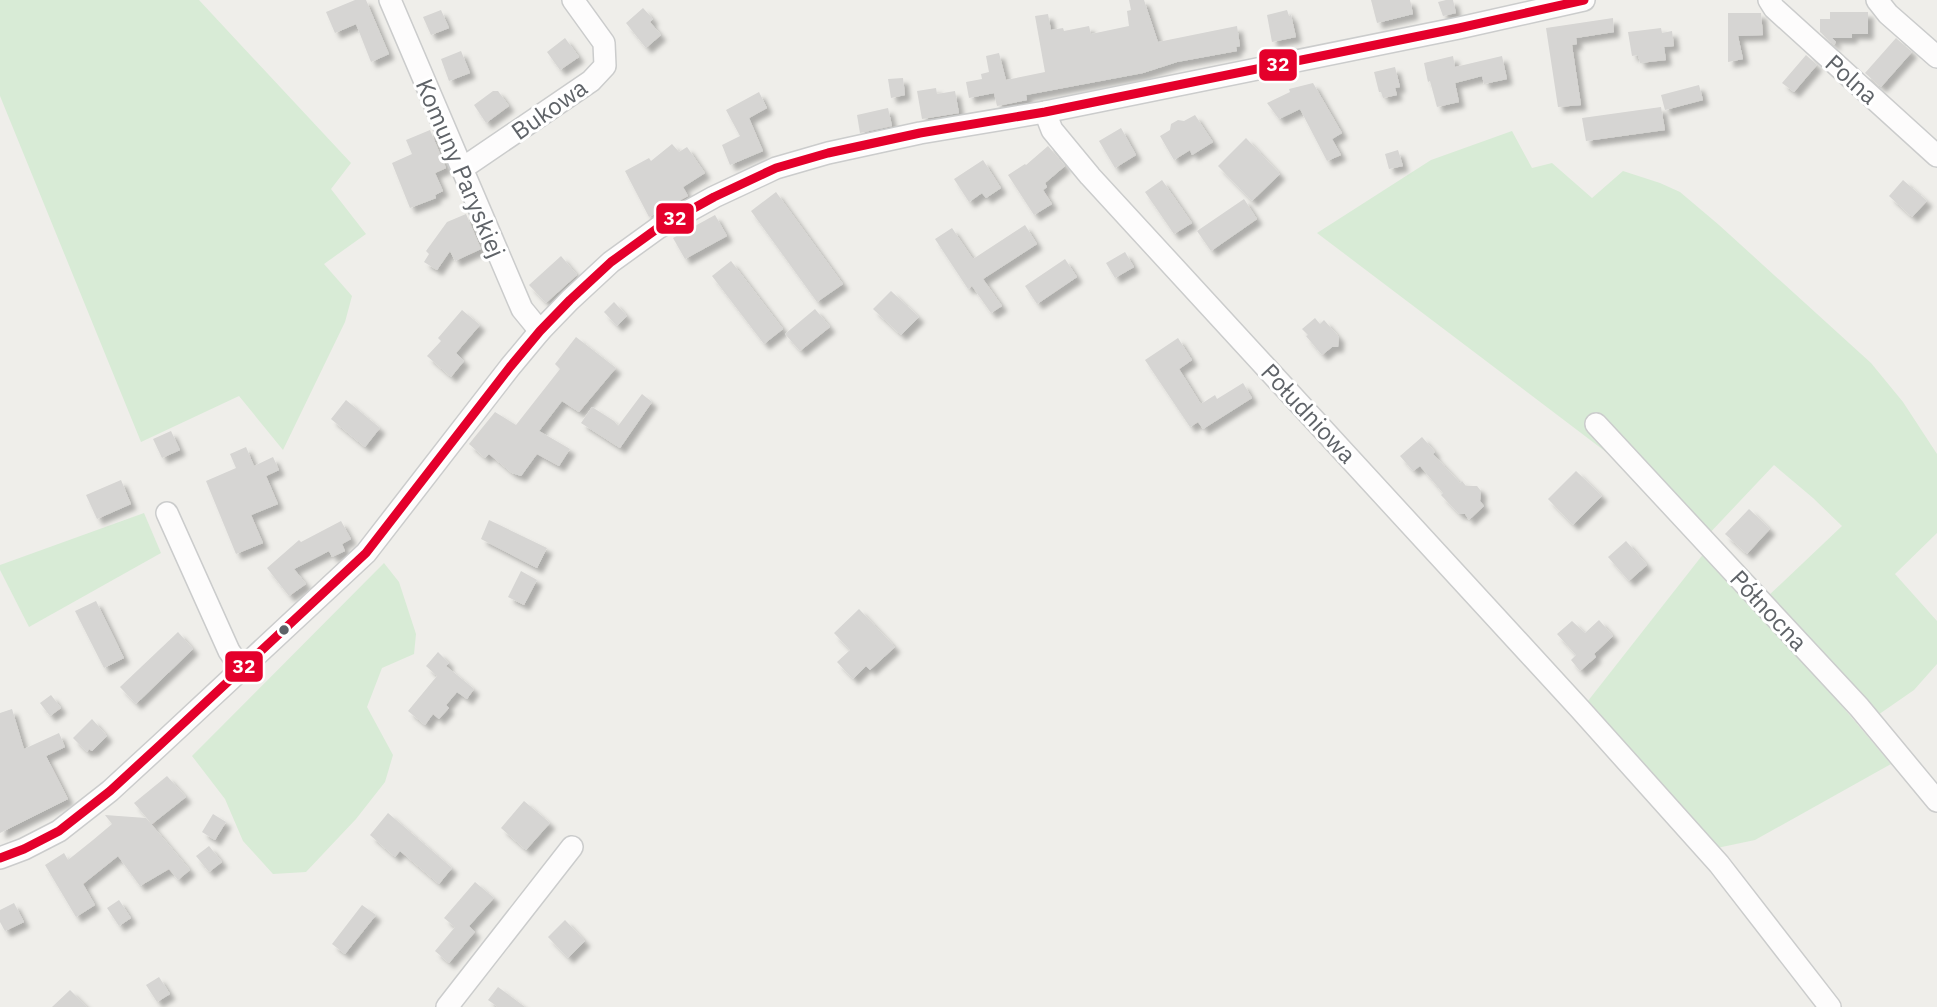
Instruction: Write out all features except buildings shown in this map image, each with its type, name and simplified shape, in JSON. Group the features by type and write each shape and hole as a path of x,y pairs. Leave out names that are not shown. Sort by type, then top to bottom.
{"street":[{"name":"Komuny Paryskiej","path":"390,0 522,309 540,331"},
{"name":"Bukowa","path":"463,168 591,81 605,66 604,43 573,0"},
{"path":"0,859 59,831 110,791 366,553 540,331 611,262 658,228 714,197 776,168 828,153 920,133 1045,112 1584,0"},
{"name":"Polna","path":"1769,0 1774,8 1937,156"},
{"path":"1877,0 1888,14 1937,57"},
{"name":"Południowa","path":"1045,112 1052,130 1090,176 1719,864 1830,1007"},
{"name":"Północna","path":"1596,424 1859,707 1937,801"},
{"path":"167,513 229,651 241,668"},
{"path":"447,1007 572,847"}],"green space":[{"path":"0,0 199,0 351,163 331,189 366,234 324,264 352,296 345,322 283,450 239,396 141,442 0,96"},
{"path":"1512,131 1532,168 1552,163 1592,198 1623,171 1680,192 1871,363 1903,402 1937,454 1937,533 1895,574 1937,621 1937,664 1914,690 1875,717 1777,602 1766,598 1842,526 1813,498 1774,465 1706,537 1639,477 1317,233 1431,160"},
{"path":"144,513 161,553 29,627 0,570 0,565"},
{"path":"1708,548 1891,764 1755,840 1717,848 1584,706"},
{"path":"384,563 399,582 416,634 414,654 382,668 367,707 393,755 385,782 356,819 306,872 273,874 243,841 225,799 192,756"}],"transit line":[{"name":"32","path":"0,858 59,831 110,791 160,745 366,553 510,367 570,300 611,262 658,228 714,197 776,168 828,153 920,133 1045,112 1584,0"}]}
